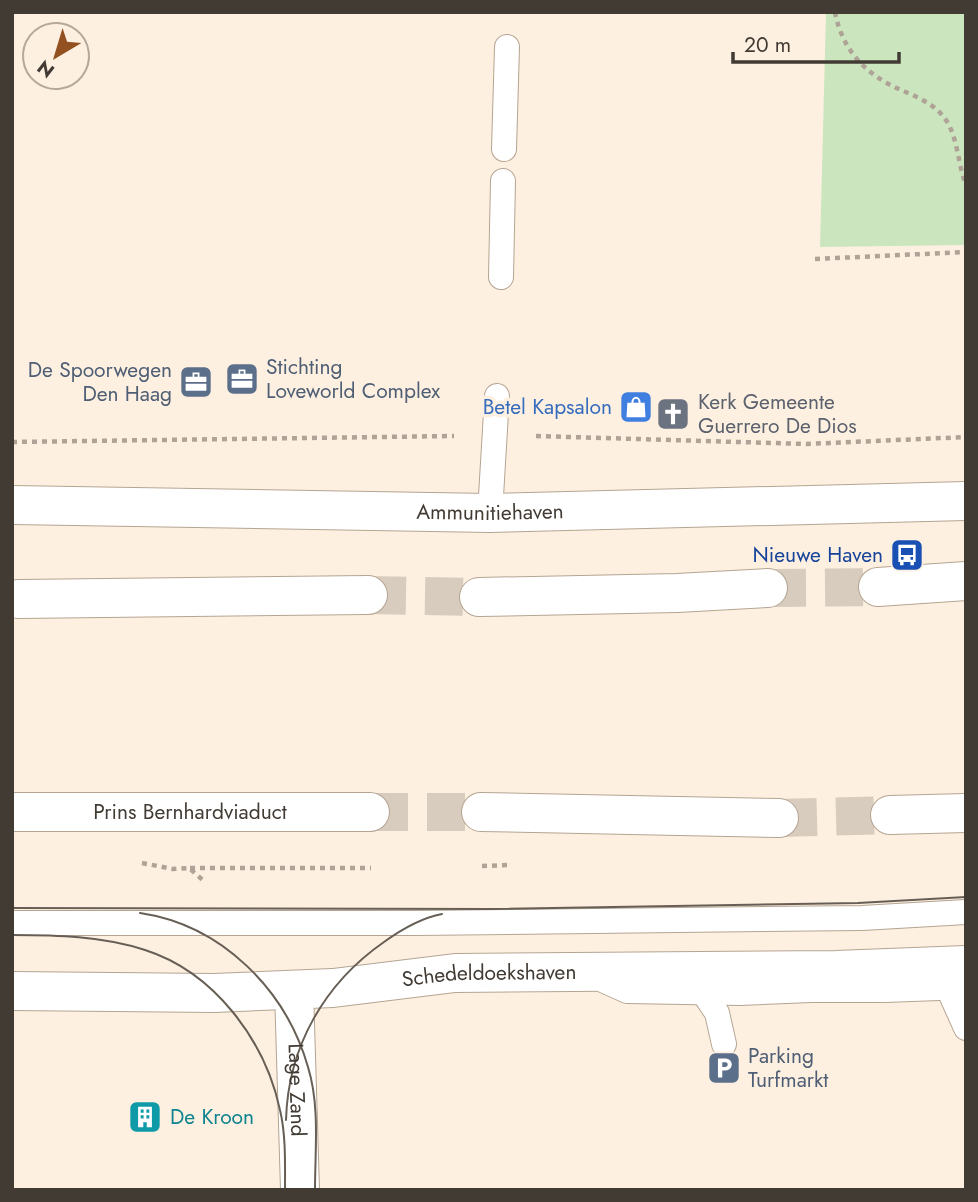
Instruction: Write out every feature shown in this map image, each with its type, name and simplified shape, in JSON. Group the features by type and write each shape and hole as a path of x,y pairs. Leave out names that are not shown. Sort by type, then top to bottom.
{"street":[{"name":"Ammunitiehaven","path":"12,505 491,513 966,500"},
{"path":"878,587 966,581"},
{"path":"479,597 677,593 768,588"},
{"path":"18,599 368,595"},
{"name":"Prins Bernhardviaduct","path":"12,812 370,812"},
{"path":"481,812 779,818"},
{"path":"890,814 966,813"},
{"name":"Schedeldoekshaven","path":"12,991 295,990 455,974 587,972 960,980"},
{"name":"Lage Zand","path":"295,990 300,1190"}],"lane":[{"path":"504,149 507,47"},
{"path":"501,277 503,181"},
{"path":"491,513 497,396"},
{"path":"12,923 415,923 862,918 966,912"},
{"path":"587,972 627,991 740,993 833,977 885,990 960,980 966,1028"},
{"path":"833,977 885,990"},
{"path":"703,992 717,1013 724,1044 730,1014 740,993"}],"path":[{"path":"835,12 844,44 863,67 876,78 919,98 941,112 950,124 966,185"},
{"path":"815,259 966,252"},
{"path":"189,868 371,868"}],"green space":[{"path":"826,12 966,12 966,245 820,247"}],"tunnel":[{"path":"768,588 878,587"},
{"path":"368,595 479,597"},
{"path":"370,812 481,812"},
{"path":"779,818 890,815"}],"tram line":[{"path":"12,908 493,909 858,903 966,897"},
{"path":"140,913 170,920 198,931 223,947 267,988 284,1012 298,1039 312,1082 316,1128 315,1190"},
{"path":"286,1120 288,1093 302,1042 328,997 363,958 384,942 412,925 442,914"},
{"path":"12,935 79,937 129,945 170,960 193,974 214,992 249,1034 273,1084 283,1129 285,1190"}],"place":[{"name":"Stichting Loveworld Complex","path":"242,379"},
{"name":"De Spoorwegen Den Haag","path":"196,382"},
{"name":"Betel Kapsalon","path":"636,407"},
{"name":"Kerk Gemeente Guerrero De Dios","path":"673,414"},
{"name":"Nieuwe Haven","path":"907,555"},
{"name":"Parking Turfmarkt","path":"724,1068"},
{"name":"De Kroon","path":"145,1117"}]}
